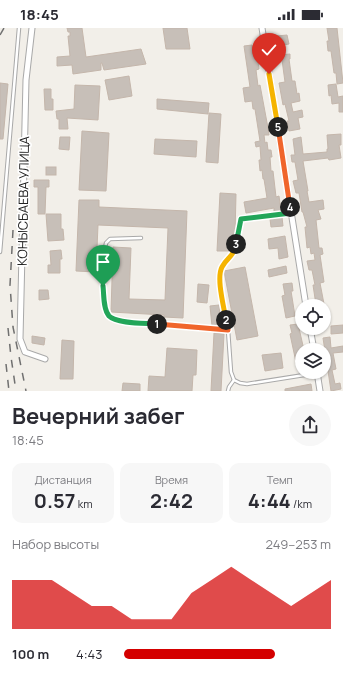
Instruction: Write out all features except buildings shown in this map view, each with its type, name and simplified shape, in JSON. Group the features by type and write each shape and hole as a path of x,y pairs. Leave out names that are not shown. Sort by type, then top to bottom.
{"street":[{"name":"КОНЫСБАЕВА УЛИЦА","path":"32,28 26,80 20,339 24,352 45,359"},
{"path":"262,28 305,299"},
{"path":"318,379 320,391"}],"lane":[{"path":"0,252 18,28"},
{"path":"291,213 241,219 234,252 222,268 220,286 228,330 231,372 234,380 247,384 295,376"},
{"path":"141,238 110,239 106,243 103,286 105,308 108,315 121,322 228,330"},
{"path":"228,391 234,380"}],"railway":[{"path":"0,35 4,28"},
{"path":"13,230 10,285 13,327 26,391"},
{"path":"8,328 16,391"},
{"path":"6,364 9,391"}],"route":[{"path":"103,286 105,308 108,315 121,322 228,330 220,286 222,268 234,252 241,219 291,213 269,74"}]}
